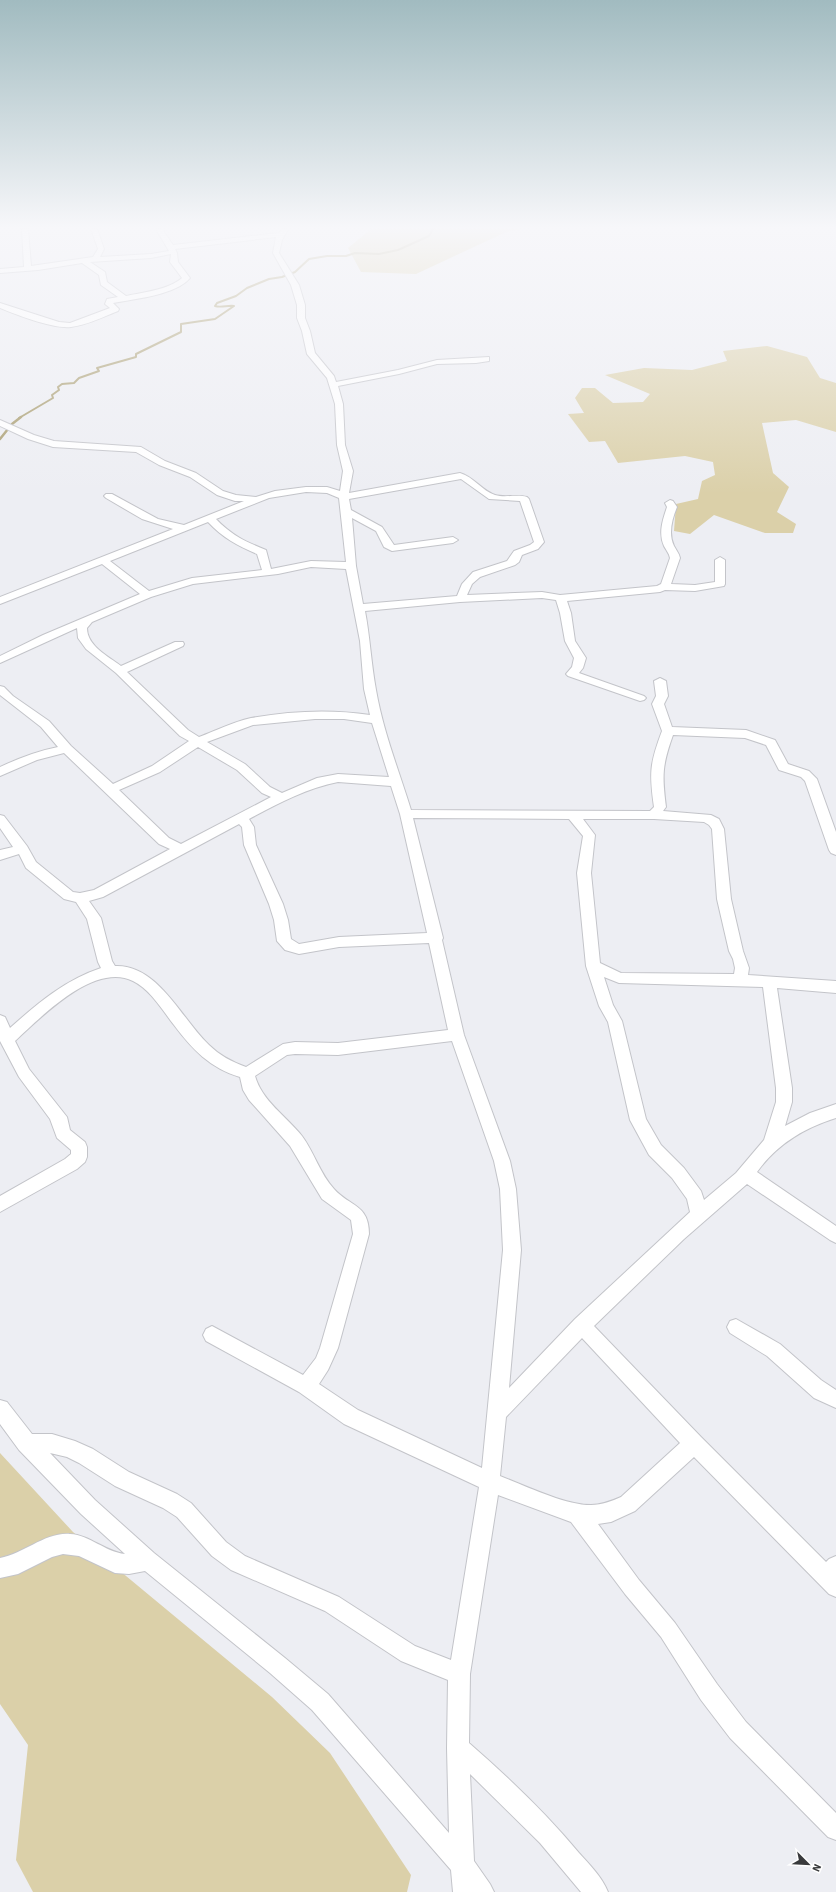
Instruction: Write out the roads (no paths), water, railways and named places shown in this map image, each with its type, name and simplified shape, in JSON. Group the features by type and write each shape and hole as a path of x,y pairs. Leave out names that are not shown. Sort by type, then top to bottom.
{"street":[{"path":"35,317 58,324 70,325 96,317"},
{"path":"301,317 305,326 308,349 328,373 339,404 341,445 348,471 344,497 352,566 365,641 370,689 377,720 406,814 436,938 457,1035 502,1161 508,1189 512,1250 497,1413 490,1482 459,1674 458,1748 462,1865 465,1892"},
{"path":"332,385 399,372 437,362 476,361 486,359"},
{"path":"0,423 31,437 53,444 138,449 162,463 193,475 228,496 257,499"},
{"path":"0,601 273,494 318,489 332,490 344,497 460,476 468,478 478,489 494,497 524,499 539,542 538,545 518,553 515,560 511,563 476,575 468,582 464,594 460,598"},
{"path":"109,496 148,518 170,526 186,528"},
{"path":"664,587 674,565 675,557 666,538 668,517 672,507 670,503"},
{"path":"346,512 379,529 389,547 392,548 453,540"},
{"path":"210,518 221,530 239,543 262,552 267,571"},
{"path":"103,560 147,595"},
{"path":"359,608 460,598 542,595 560,598 654,590 664,587 695,588 720,584 720,560"},
{"path":"0,660 47,637 147,595 192,581 267,571 278,571 320,563 352,566"},
{"path":"560,598 565,607 565,620 572,646 580,658 577,668 572,674 640,698"},
{"path":"87,621 82,628 84,638 90,646 120,671 184,733 242,767 266,790 281,798"},
{"path":"120,671 179,644"},
{"path":"654,816 660,807 656,776 659,756 668,731 658,704 662,696 660,681"},
{"path":"0,689 9,698 45,724 67,750 111,789 164,841 180,849"},
{"path":"111,789 156,768 198,741 251,722 280,718 333,715 377,720"},
{"path":"668,731 746,734 771,744 783,767 805,774 812,779 836,850"},
{"path":"0,772 45,752 67,750"},
{"path":"0,819 22,849 31,865 36,870 69,896 80,898 102,892 241,817 281,798 331,778 396,782"},
{"path":"406,814 654,816 707,818 714,822 718,829 724,899 736,951 742,968 740,980"},
{"path":"574,816 589,835 584,873 592,966 606,1006 615,1021 638,1120 655,1150 678,1173 695,1196 699,1214"},
{"path":"241,817 248,826 250,845 276,904 281,920 284,941 290,946 299,949 339,942 436,938"},
{"path":"0,855 22,849"},
{"path":"80,898 94,918 105,962 111,971"},
{"path":"592,966 619,978 740,980 836,987"},
{"path":"6,1040 73,984 94,974 111,971 122,972 140,977 161,998 208,1056 246,1073 254,1070 283,1050 295,1048 338,1049 457,1035"},
{"path":"769,982 784,1088 784,1102 780,1119 771,1144"},
{"path":"0,1021 6,1040 24,1073 56,1114 61,1122 63,1133 79,1148 79,1157 71,1164 0,1205"},
{"path":"246,1073 254,1095 296,1141 328,1194 357,1216 362,1223 361,1234 329,1348 322,1364 306,1386"},
{"path":"497,1413 581,1325 699,1214 746,1174 761,1154 771,1144 803,1124 836,1111"},
{"path":"746,1174 836,1235"},
{"path":"581,1325 694,1444 833,1577"},
{"path":"736,1327 768,1346 814,1388 823,1394 836,1399"},
{"path":"212,1335 306,1386 351,1417 490,1482 534,1500 578,1514 593,1515 611,1512 628,1504 694,1444"},
{"path":"0,1409 44,1464 148,1561 295,1679 320,1702 462,1865 482,1892"},
{"path":"26,1443 52,1444 68,1448 86,1456 122,1479 170,1501 184,1510 219,1549 238,1564 332,1604 408,1654 459,1674"},
{"path":"578,1514 632,1587 668,1630 709,1692 738,1730 836,1829"},
{"path":"0,1568 10,1567 25,1562 44,1550 62,1544 75,1544 123,1564 148,1561"},
{"path":"458,1748 514,1799 582,1874 596,1892"}],"waterway":[{"path":"19,418 53,398 52,395 59,390 58,387 62,384 74,383 79,378 99,371 97,368 136,357 136,354 181,332 181,324 215,319 217,317"},
{"path":"0,439 12,424 21,417"}]}
